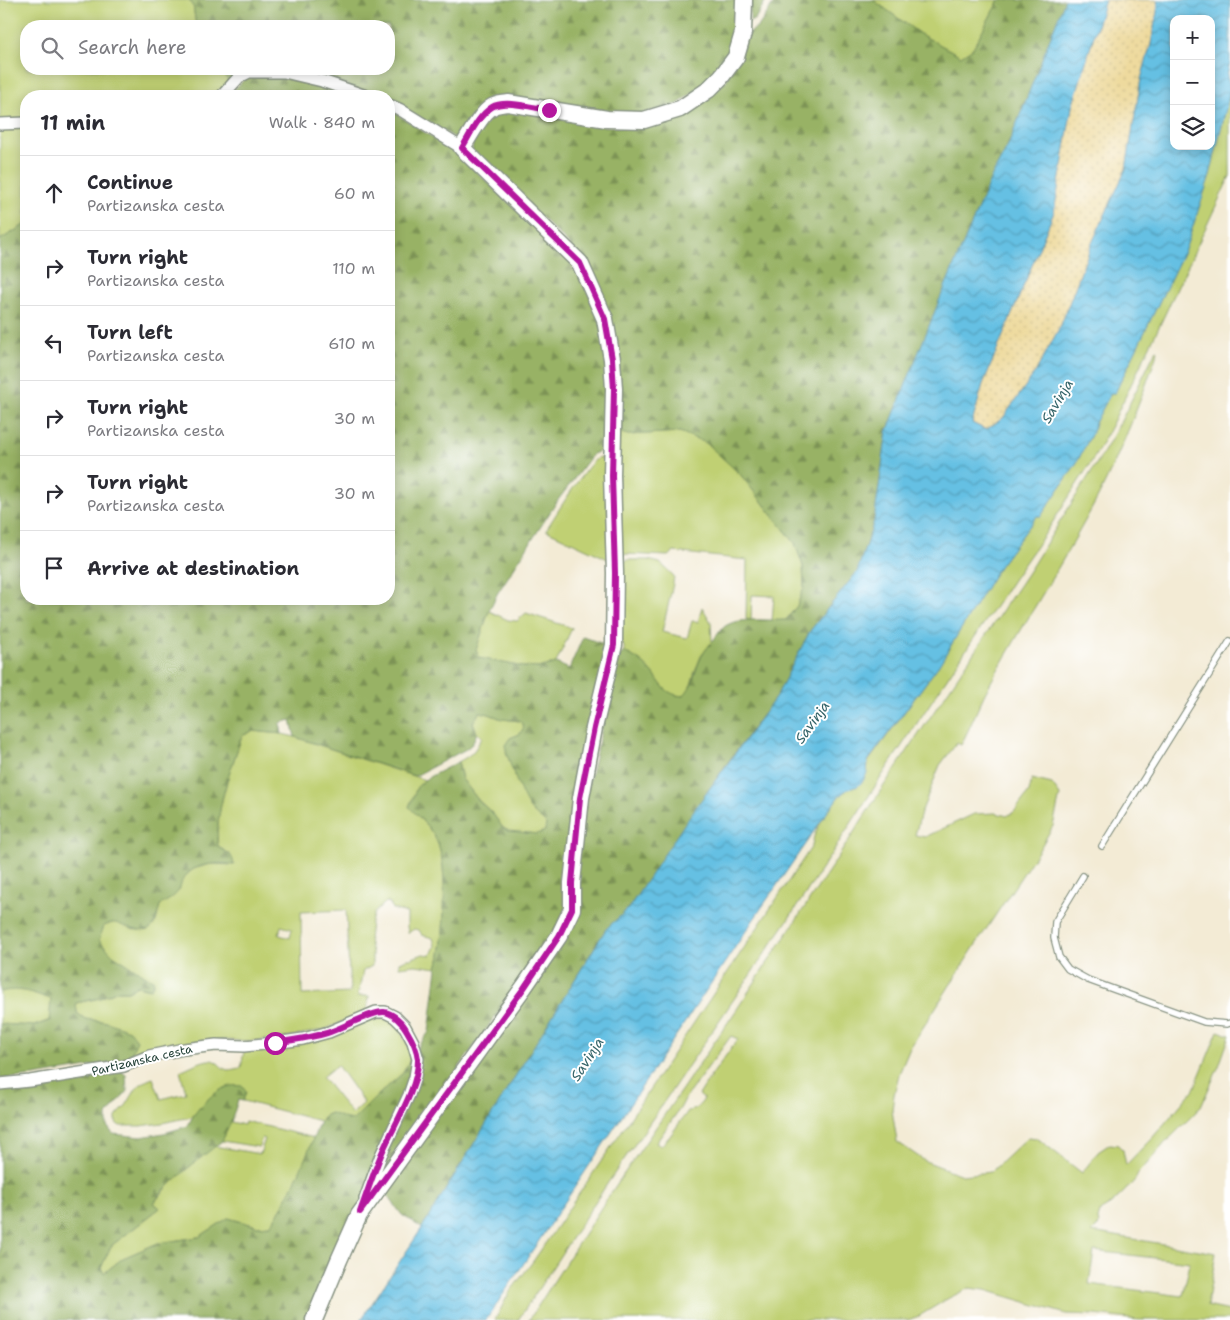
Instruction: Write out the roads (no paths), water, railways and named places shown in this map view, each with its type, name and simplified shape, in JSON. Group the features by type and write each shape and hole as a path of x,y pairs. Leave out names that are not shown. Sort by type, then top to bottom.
{"street":[{"path":"395,107 462,148 482,117 492,107 508,103 607,119 644,120 680,109 715,84 736,57 743,33 744,0"},
{"path":"227,90 243,75"},
{"path":"297,75 348,90"},
{"path":"0,124 20,123"},
{"name":"Partizanska cesta","path":"360,1212 524,988 559,936 572,909 572,883 580,798 594,728 614,645 615,573 612,476 614,389 612,359 605,319 580,263 462,148"},
{"name":"Partizanska cesta","path":"0,1084 30,1082 124,1066 150,1056 184,1049 216,1045 244,1046 303,1039 329,1032 376,1012 385,1012 395,1017 405,1028 413,1042 418,1059 415,1077 314,1320"}],"lane":[{"path":"1102,846 1230,641"},
{"path":"1083,876 1055,922 1054,938 1059,957 1068,969 1088,980 1204,1022 1230,1023"}],"water":[{"name":"Savinja","path":"1065,0 1105,0 1072,107 1054,212 983,384 972,423 986,430 1003,418 1036,371 1061,325 1092,243 1126,169 1141,79 1151,44 1158,6 1157,0 1230,0 1230,62 1227,76 1230,92 1210,175 1186,247 1115,393 1111,393 1076,464 1041,516 1037,516 1000,565 939,665 868,761 867,773 863,781 858,786 848,789 839,796 821,821 486,1320 361,1320 422,1228 606,929 628,909 689,817 776,697 810,631 857,572 874,521 887,432 939,301 991,178 1008,146"}]}
